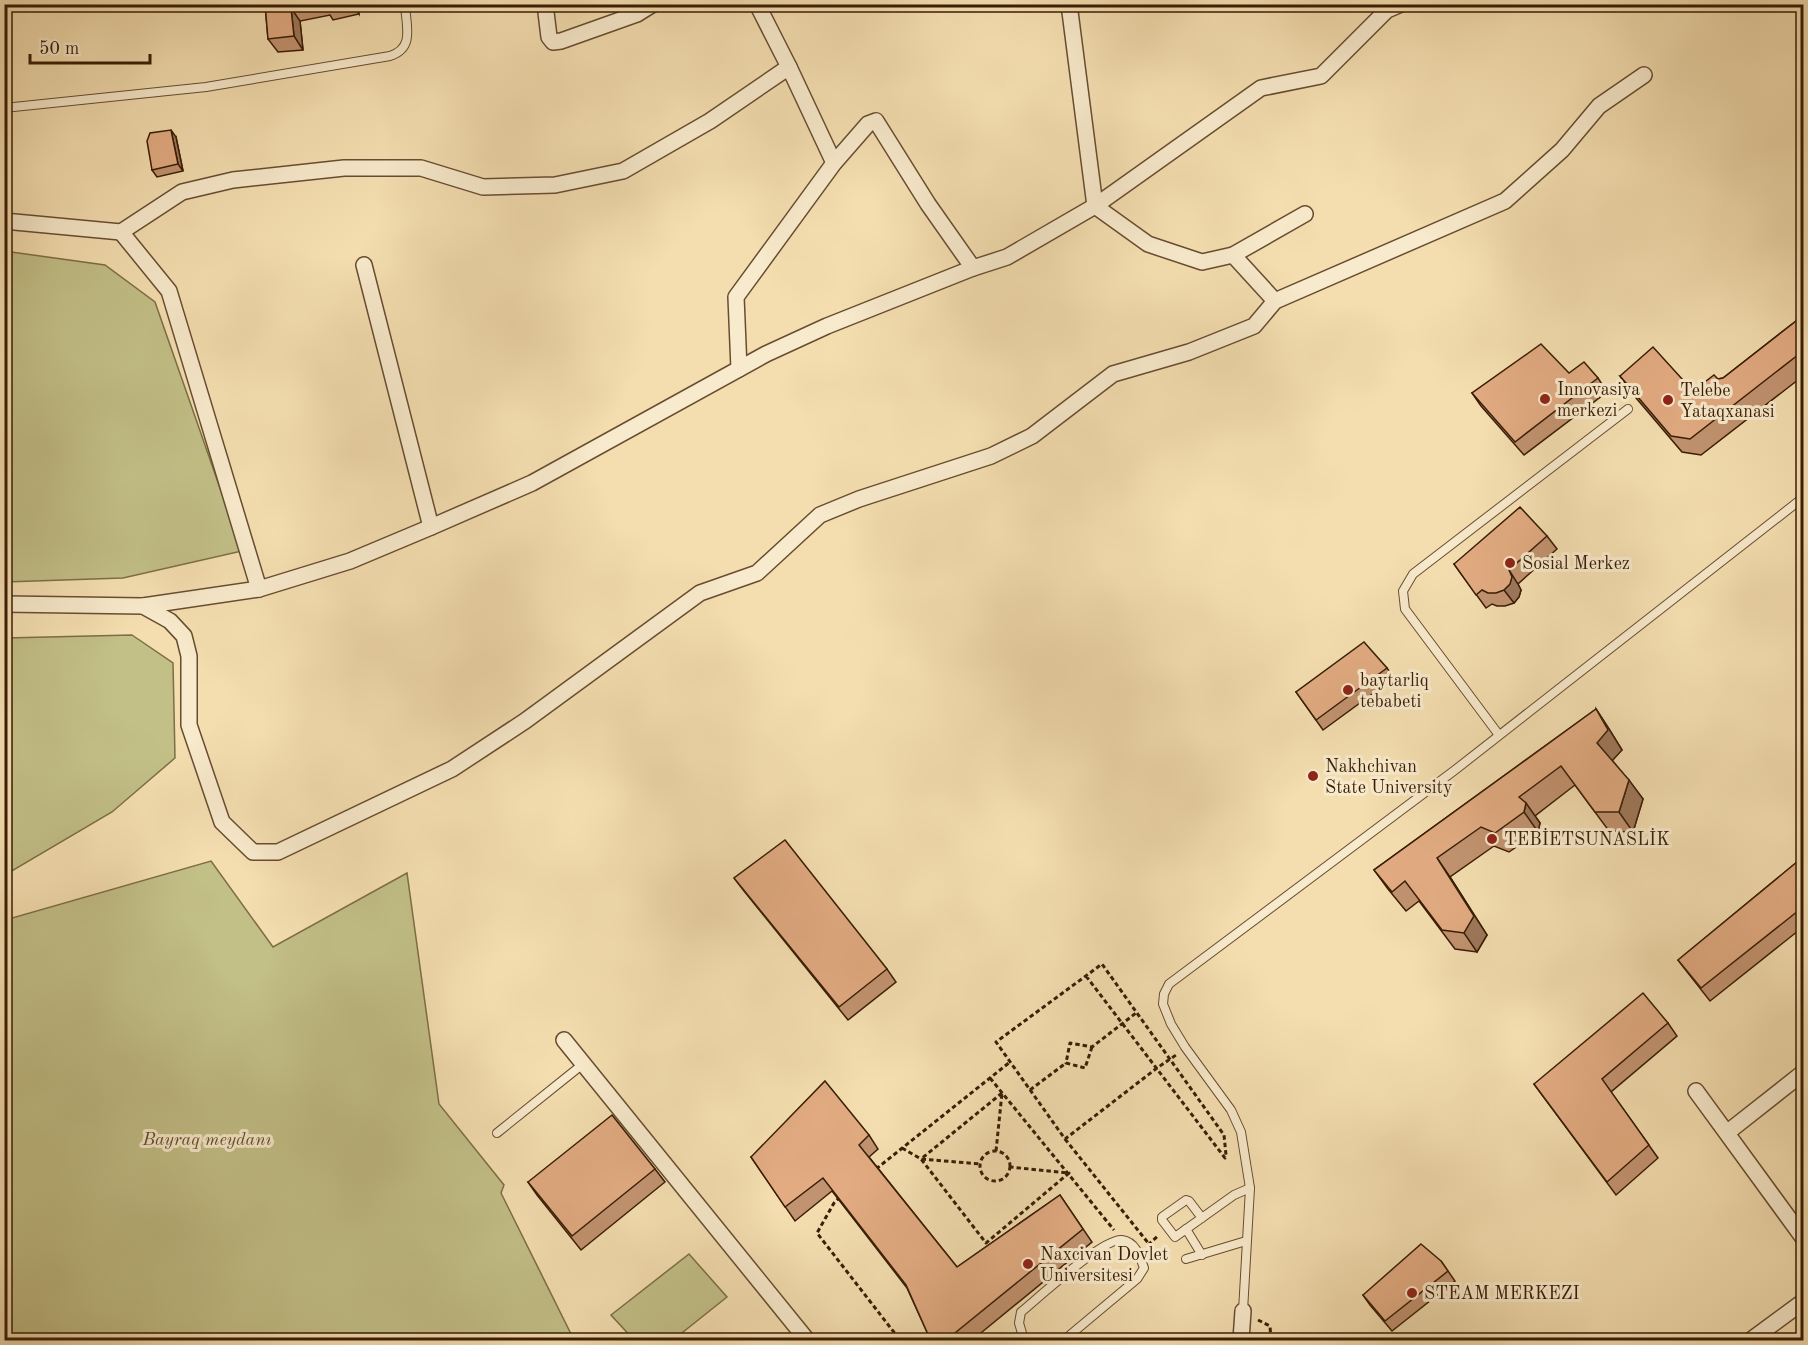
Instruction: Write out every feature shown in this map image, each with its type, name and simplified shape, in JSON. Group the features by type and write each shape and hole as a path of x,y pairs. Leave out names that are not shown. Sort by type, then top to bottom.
{"street":[{"path":"545,4 549,37 553,42 626,18 653,4"},
{"path":"757,4 834,163"},
{"path":"1069,4 1095,206 1148,244 1202,262 1233,255 1305,214"},
{"path":"4,604 143,606 259,589 350,561 431,527 532,483 766,354 827,326 973,268 1007,257 1095,206 1261,88 1321,76 1387,10 1401,4"},
{"path":"4,221 121,232 182,192 233,180 344,168 421,168 483,187 555,185 623,171 710,121 789,67"},
{"path":"143,606 170,621 184,636 189,656 189,725 222,822 253,852 278,852 452,769 525,721 700,593 757,573 820,515 859,499 991,456 1032,436 1113,374 1189,352 1254,326 1275,301 1505,201 1562,150 1599,106 1644,75"},
{"path":"739,369 736,297 834,163 868,124 876,121 928,204 973,268"},
{"path":"121,232 168,291 259,589"},
{"path":"1233,255 1275,301"},
{"path":"364,265 431,527"},
{"path":"564,1040 807,1341"},
{"path":"1733,1128 1803,1072"},
{"path":"1696,1091 1803,1239"},
{"path":"1751,1341 1803,1301"},
{"path":"1241,1341 1243,1311"}],"lane":[{"path":"4,108 206,87 390,56 400,52 408,42 405,4"},
{"path":"1499,735 1405,609 1403,591 1413,574 1628,409"},
{"path":"1243,1311 1250,1188 1240,1132 1231,1110 1171,1024 1163,1004 1164,994 1169,984 1499,735 1803,497"},
{"path":"497,1133 583,1064"},
{"path":"1202,1218 1186,1200 1162,1217 1162,1220 1175,1237 1202,1218 1234,1195 1250,1188"},
{"path":"1186,1229 1202,1255"},
{"path":"1024,1341 1019,1323 1021,1312 1095,1251 1110,1242 1122,1240 1132,1245 1139,1253 1144,1268 1137,1279 1064,1341"},
{"path":"1186,1259 1246,1241"}],"path":[{"path":"1086,976 1225,1158 1224,1135 1102,964 996,1042 1065,1138 1149,1244"},
{"path":"1066,1064 1085,1068 1092,1047 1136,1013"},
{"path":"1030,1090 1066,1064 1070,1043 1092,1047"},
{"path":"1065,1138 1185,1047"},
{"path":"868,1175 1011,1062"},
{"path":"990,1078 1122,1240"},
{"path":"996,1151 1002,1092"},
{"path":"921,1159 1002,1092"},
{"path":"902,1148 921,1159 986,1243 1069,1173"},
{"path":"996,1151 1006,1156 1010,1167 1004,1178 993,1181 983,1175 980,1164 985,1154 996,1151"},
{"path":"921,1159 980,1164"},
{"path":"1010,1167 1069,1173"},
{"path":"842,1196 834,1203 817,1233 900,1341"},
{"path":"1139,1253 1167,1228"},
{"path":"1243,1311 1270,1326 1271,1341"}],"green space":[{"path":"4,251 105,265 155,302 242,551 123,578 5,582"},
{"path":"132,635 173,663 175,758 112,812 5,875 5,638"},
{"name":"Bayraq meydanı","path":"211,861 273,947 407,873 439,1104 504,1185 501,1193 574,1340 5,1340 5,920"},
{"path":"689,1254 727,1297 673,1340 634,1340 611,1315"}],"building":[{"path":"265,4 309,4 291,8 294,36 268,39"},
{"path":"171,130 178,164 152,170 147,141 150,133"},
{"name":"Telebe Yataqxanasi","path":"1803,306 1803,351 1690,439 1671,436 1620,376 1653,347 1693,391 1714,375 1718,379 1723,378 1796,321 1799,316 1797,311"},
{"name":"Innovasiya merkezi","path":"1541,344 1569,373 1584,362 1598,378 1515,442 1472,393"},
{"name":"Sosial Merkez","path":"1520,507 1547,536 1509,570 1512,577 1510,584 1504,590 1488,593 1482,590 1476,595 1454,564"},
{"name":"baytarliq tebabeti","path":"1364,642 1387,668 1316,720 1296,692"},
{"path":"1596,709 1608,730 1597,743 1629,780 1619,812 1595,812 1561,766 1519,797 1526,803 1524,812 1495,833 1481,827 1437,858 1474,916 1464,933 1442,930 1405,881 1392,892 1374,870"},
{"path":"785,840 887,969 839,1007 734,878"},
{"path":"1803,857 1803,907 1701,988 1678,960"},
{"path":"1643,993 1668,1023 1602,1079 1649,1145 1607,1182 1534,1084"},
{"path":"825,1081 869,1135 859,1145 957,1267 1060,1195 1083,1229 945,1341 931,1341 906,1285 823,1178 785,1207 751,1157"},
{"path":"612,1115 655,1169 572,1236 528,1182"},
{"name":"STEAM MERKEZI","path":"1421,1244 1441,1261 1448,1271 1385,1321 1363,1295"}],"place":[{"name":"Innovasiya merkezi","path":"1545,399"},
{"name":"Telebe Yataqxanasi","path":"1668,400"},
{"name":"Sosial Merkez","path":"1510,563"},
{"name":"baytarliq tebabeti","path":"1348,690"},
{"name":"Nakhchivan State University","path":"1313,776"},
{"name":"TEBİETSUNASLİK","path":"1492,839"},
{"name":"Naxcivan Dovlet Universitesi","path":"1028,1264"},
{"name":"STEAM MERKEZI","path":"1412,1293"}]}
